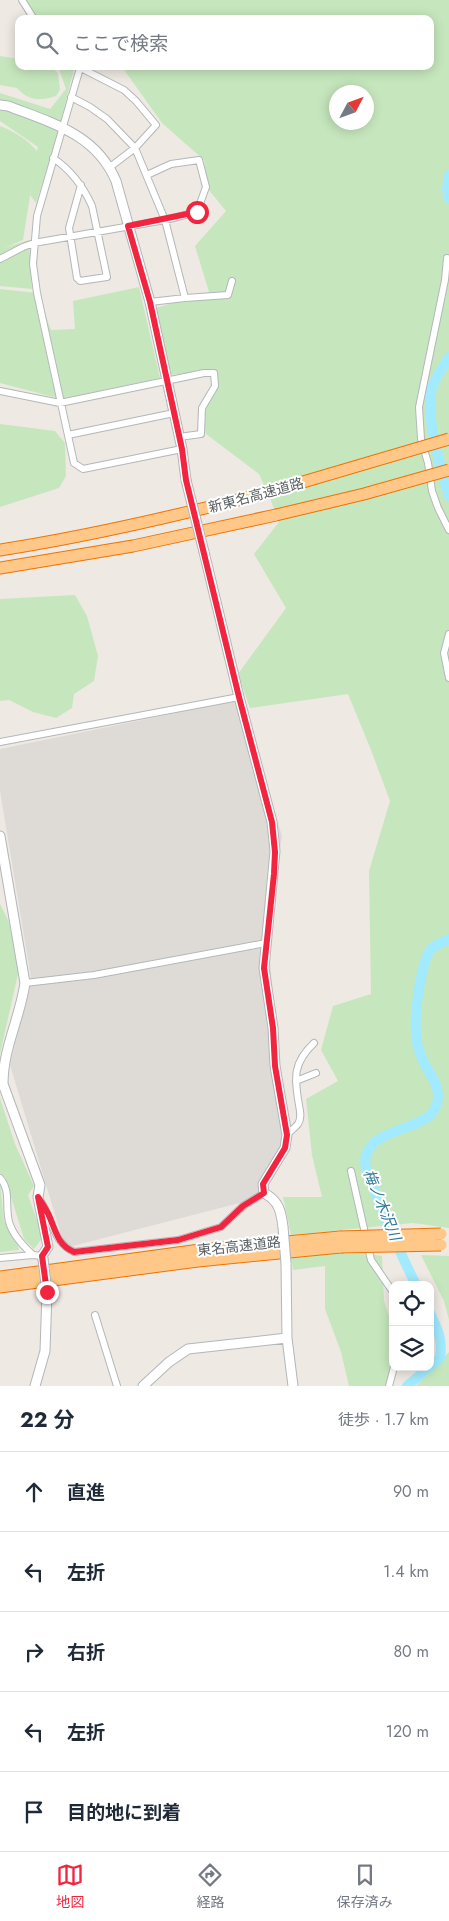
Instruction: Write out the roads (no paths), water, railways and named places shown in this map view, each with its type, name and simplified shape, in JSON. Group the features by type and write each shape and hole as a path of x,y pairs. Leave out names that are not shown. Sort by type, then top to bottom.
{"highway":[{"name":"新東名高速道路","path":"0,550 181,514 269,492 449,439"},
{"name":"新東名高速道路","path":"0,568 133,546 276,515 364,494 449,470"},
{"name":"東名高速道路","path":"0,1277 200,1250 340,1242 445,1239"},
{"name":"東名高速道路","path":"0,1287 340,1242"}],"street":[{"path":"22,0 31,15"},
{"path":"77,70 63,128 37,216 33,264 60,403 74,463 83,469 182,449"},
{"path":"84,70 124,90 156,125 135,148 110,166"},
{"path":"71,98 90,107 107,119 135,148 165,220 185,298"},
{"path":"0,105 8,106 78,135 91,145 110,166 116,181 150,302 182,449 186,480 239,697 272,822 275,852 264,968 273,1028 275,1066 287,1135 285,1148 263,1184 264,1193 276,1201 282,1214 286,1263 287,1338 293,1386"},
{"path":"53,158 64,165 81,185 92,206 106,278 80,281 77,278 70,238 70,220 81,185"},
{"path":"0,259 34,243 165,220 197,212 206,187 199,160 171,164 147,175"},
{"path":"447,258 445,280 419,407 421,439 428,463 432,491 449,530"},
{"path":"150,302 228,295 232,281"},
{"path":"0,391 60,403 204,373 214,373 215,386 202,408 201,434 179,437"},
{"path":"68,435 174,413"},
{"path":"449,634 444,653 449,678"},
{"path":"0,742 239,697"},
{"path":"0,836 25,983 6,1050 3,1084 40,1186 38,1197 48,1247 39,1257 0,1258"},
{"path":"25,983 94,975 266,943"},
{"path":"287,1135 298,1123 300,1116 296,1081 300,1058 314,1044"},
{"path":"296,1081 316,1073"},
{"path":"351,1171 371,1260 389,1286"},
{"path":"0,1178 4,1183 7,1193 8,1218 13,1232 24,1247 39,1257 47,1292 45,1351 34,1386"},
{"path":"38,1197 50,1218 58,1238 65,1248 74,1252 178,1240 221,1227 243,1206 264,1193"},
{"path":"95,1315 117,1386"},
{"path":"143,1386 169,1362 188,1349 287,1338"},
{"path":"389,1386 393,1371"}],"waterway":[{"name":"梅ノ木沢川","path":"449,175 447,190 449,199"},
{"name":"梅ノ木沢川","path":"449,357 434,383 430,402 435,444 449,496"},
{"name":"梅ノ木沢川","path":"414,1281 382,1210 367,1173 365,1162 369,1149 377,1140 427,1117 435,1108 438,1091 419,1049 416,1036 416,1014 419,988 428,954 432,948 449,939"},
{"name":"梅ノ木沢川","path":"407,1386 440,1358 441,1346 434,1322"}]}
